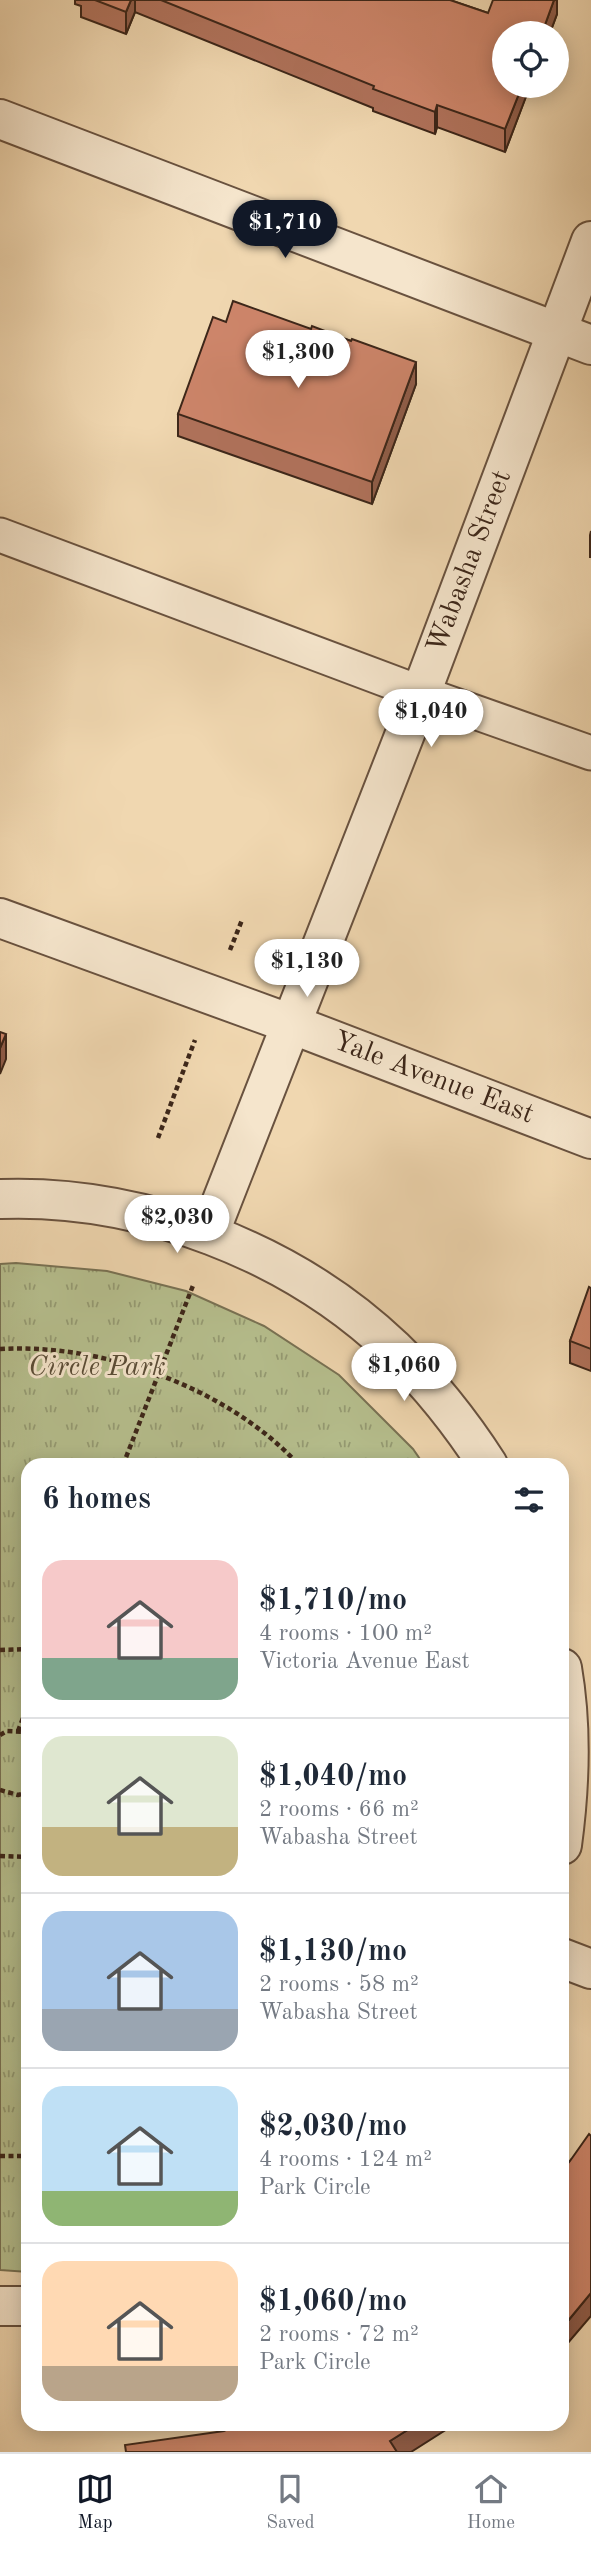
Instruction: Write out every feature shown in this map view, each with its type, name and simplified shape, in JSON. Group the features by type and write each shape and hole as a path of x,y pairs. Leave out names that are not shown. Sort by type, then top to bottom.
{"street":[{"path":"0,118 574,339"},
{"name":"Wabasha Street","path":"209,1234 421,694 574,339 591,240"},
{"name":"Yale Avenue East","path":"0,918 291,1024 591,1139"},
{"path":"0,1199 65,1202 114,1208 162,1219 209,1234 283,1269 351,1314 393,1348 431,1388 483,1458"},
{"path":"569,1961 591,1969"},
{"path":"0,2306 21,2306"}],"lane":[{"path":"0,535 421,694 591,754"}],"path":[{"path":"126,1458 160,1375 209,1234"},
{"path":"0,1349 56,1351 108,1359 160,1375 208,1396 252,1425 291,1458"},
{"path":"0,1650 21,1649"},
{"path":"18,1731 21,1723"},
{"path":"0,1735 7,1731 21,1731"},
{"path":"0,1790 21,1794"},
{"path":"0,1856 21,1857"},
{"path":"0,2156 21,2157"}],"green space":[{"name":"Circle Park","path":"0,1264 107,1271 186,1291 264,1326 339,1375 419,1458 21,1458 21,2272 0,2270"}],"building":[{"path":"95,0 131,0 126,12"},
{"path":"161,0 450,0 488,13 493,0 554,0 546,21 492,21 492,98 517,98 505,129 437,105 435,112 373,89 374,86"},
{"path":"233,301 416,362 372,482 178,414 213,317 226,322"},
{"path":"0,1032 6,1034 0,1048"},
{"path":"589,1287 591,1288 591,1349 570,1341"},
{"path":"589,2134 591,2293 569,2320 569,2162"},
{"path":"224,2431 406,2431 390,2441 397,2452 126,2452 125,2445"}]}
